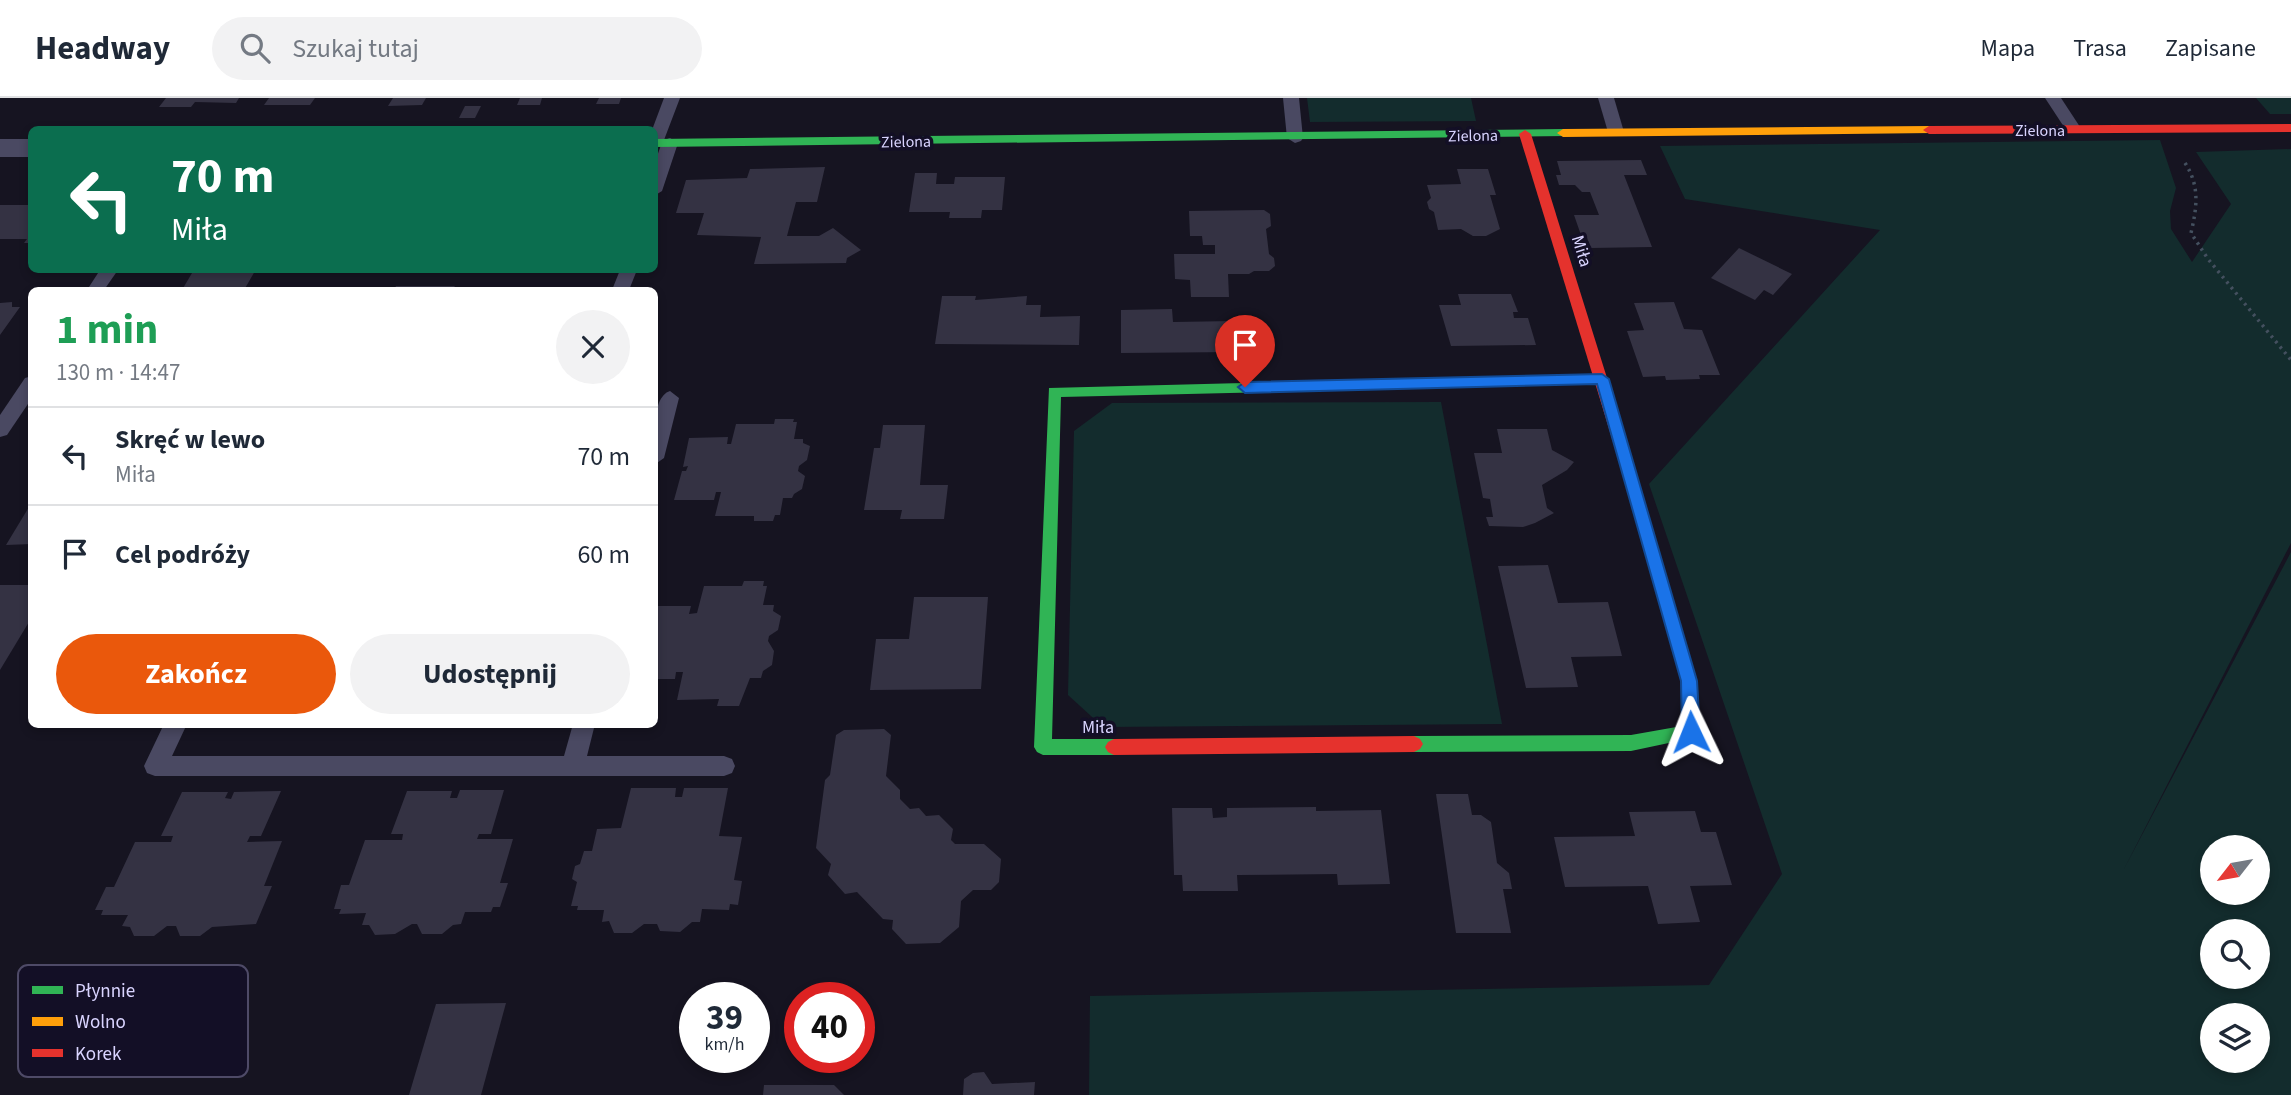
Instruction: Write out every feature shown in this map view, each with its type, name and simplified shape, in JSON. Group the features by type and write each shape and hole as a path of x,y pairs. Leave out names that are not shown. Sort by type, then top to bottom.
{"street":[{"name":"Zielona","path":"660,143 1295,138 1616,132 2291,128"},
{"name":"Miła","path":"1525,134 1602,379 1689,681 1691,732 1631,743 1043,747 1054,392 1602,379"},
{"path":"0,148 28,148"}],"lane":[{"path":"660,143 672,98"},
{"path":"1291,98 1295,138"},
{"path":"1606,98 1616,132"},
{"path":"2053,98 2074,130"},
{"path":"0,430 28,389"},
{"path":"658,443 670,398"},
{"path":"174,728 155,766 724,766"},
{"path":"572,768 583,728"}],"path":[{"path":"2161,130 2196,177 2199,204 2191,233 2207,259 2291,360"}],"green space":[{"path":"1307,98 1471,98 1476,121 1310,122"},
{"path":"2256,98 2291,98 2291,114 2270,114"},
{"path":"2160,140 2176,188 2170,211 2171,229 2192,262 2231,204 2196,152 2291,149 2291,543 2123,871 2291,552 2291,1095 1089,1095 1090,996 1709,985 1782,874 1649,484 1880,230 1685,199 1660,146"},
{"path":"1441,402 1502,724 1103,727 1068,695 1074,431 1112,403"}],"building":[{"path":"166,98 239,98 236,103 195,102 191,107 159,107"},
{"path":"269,98 315,98 310,105 264,105"},
{"path":"393,98 426,98 422,105 388,106"},
{"path":"520,98 542,98 540,105 517,105"},
{"path":"599,98 621,98 619,104 596,104"},
{"path":"465,106 481,106 475,118 459,118"},
{"path":"1641,160 1647,175 1624,175 1652,247 1591,248 1587,238 1582,238 1574,215 1599,215 1590,192 1582,192 1575,185 1559,185 1556,175 1561,175 1557,161"},
{"path":"825,167 817,202 796,202 787,236 819,236 833,228 861,250 847,258 846,263 754,264 761,237 697,235 704,213 676,213 686,180 747,178 750,169"},
{"path":"1457,169 1488,169 1496,195 1490,195 1500,229 1486,236 1473,236 1461,229 1438,230 1434,212 1429,209 1427,202 1431,198 1427,185 1461,184"},
{"path":"915,173 937,173 936,184 954,184 955,177 1005,177 1002,210 982,210 981,218 949,218 950,212 909,212"},
{"path":"0,205 28,205 28,243 24,243 27,239 0,239"},
{"path":"1264,210 1270,214 1271,226 1266,229 1269,254 1274,258 1275,266 1269,271 1228,274 1229,297 1191,297 1190,280 1175,279 1174,254 1215,254 1215,245 1203,245 1202,236 1190,236 1189,211"},
{"path":"1739,248 1792,274 1773,295 1764,290 1755,300 1711,278"},
{"path":"192,273 254,273 246,287 184,287"},
{"path":"454,286 455,287 396,287"},
{"path":"1458,294 1511,294 1518,312 1513,312 1514,318 1528,318 1536,345 1451,346 1439,305 1461,305"},
{"path":"942,296 976,296 975,300 1027,296 1026,305 1041,305 1040,317 1080,316 1079,345 935,344"},
{"path":"12,302 12,307 20,307 0,335 0,303"},
{"path":"1674,302 1684,329 1702,330 1720,375 1699,375 1700,379 1666,380 1665,376 1643,377 1627,331 1644,330 1634,303"},
{"path":"1172,309 1173,322 1235,321 1238,352 1121,353 1121,310"},
{"path":"775,419 794,419 793,422 797,422 794,439 803,439 803,443 810,446 807,460 799,466 798,471 805,476 802,489 792,498 783,498 780,515 775,515 773,521 754,521 754,516 715,516 721,492 716,492 714,500 674,500 682,471 686,471 688,466 683,467 689,438 728,437 727,444 731,444 736,424 774,424"},
{"path":"883,425 925,425 920,485 948,485 944,519 900,519 902,510 864,510 874,448 880,448"},
{"path":"1497,429 1547,429 1552,450 1574,462 1567,470 1542,485 1547,508 1554,513 1523,527 1489,526 1486,517 1493,517 1490,499 1483,498 1474,453 1502,453"},
{"path":"28,509 28,544 6,545"},
{"path":"1548,565 1558,603 1608,602 1622,656 1571,657 1578,687 1526,688 1498,566"},
{"path":"744,581 764,581 763,586 767,586 763,605 774,605 773,611 781,616 778,630 769,636 768,641 774,651 772,665 763,671 761,678 750,678 739,706 717,706 719,699 677,700 683,672 676,672 675,679 658,679 658,606 691,606 689,614 697,613 704,586 742,586"},
{"path":"0,585 28,585 28,624 0,670"},
{"path":"914,597 988,597 981,689 870,690 876,639 909,639"},
{"path":"884,729 891,735 886,776 900,790 900,799 910,809 919,808 926,816 939,815 953,829 951,840 955,844 984,844 1001,859 999,882 991,890 973,890 961,901 959,927 940,943 906,944 892,929 893,920 883,919 857,892 845,894 828,875 831,864 816,848 825,780 830,775 836,735 844,730"},
{"path":"631,788 676,788 675,797 682,797 684,788 728,788 719,836 742,837 734,880 742,881 738,905 730,904 729,910 702,909 700,922 692,922 680,932 660,931 657,924 644,924 632,933 614,933 609,921 602,922 604,910 577,910 578,906 571,906 577,882 572,879 575,866 580,864 584,851 592,851 597,829 621,828"},
{"path":"460,790 504,790 491,834 479,834 477,839 513,839 500,883 508,883 500,907 493,907 491,912 465,912 461,924 453,925 442,934 422,934 417,924 412,924 395,934 375,935 369,925 362,925 366,913 339,914 341,909 334,909 341,885 349,885 365,840 402,840 403,834 391,834 407,791 452,791 450,798 457,798"},
{"path":"281,791 261,836 250,836 247,842 282,841 264,886 272,886 256,924 212,927 200,936 180,936 176,926 167,926 154,936 134,936 130,927 122,926 128,915 101,915 103,910 95,910 106,887 114,887 135,842 171,842 173,836 161,836 182,792 228,792 225,798 231,799 234,792"},
{"path":"1436,794 1468,794 1472,815 1481,815 1491,822 1497,863 1509,873 1512,889 1503,889 1511,933 1456,933"},
{"path":"1316,807 1316,811 1381,810 1390,884 1338,885 1337,874 1237,875 1238,891 1183,891 1182,875 1174,875 1172,808 1212,808 1213,818 1227,817 1227,808"},
{"path":"1695,811 1701,832 1716,832 1732,885 1690,886 1700,922 1658,924 1648,886 1565,887 1554,837 1635,836 1629,812"},
{"path":"506,1003 481,1095 409,1095 436,1004"},
{"path":"984,1072 992,1084 1035,1082 1034,1095 963,1095 964,1079 973,1073"},
{"path":"764,1085 834,1085 844,1095 763,1095"}],"traffic: fast":[{"path":"658,143 1563,133"},
{"path":"1114,747 1043,747 1054,392 1602,379"},
{"path":"1414,744 1631,743 1691,732 1689,681 1628,468"}],"traffic: slow":[{"path":"1563,133 1929,130"}],"traffic: jam":[{"path":"1929,130 2291,128"},
{"path":"1525,134 1628,468"},
{"path":"1114,747 1414,744"}],"route":[{"path":"1245,387 1602,379 1689,681 1691,732"}]}
